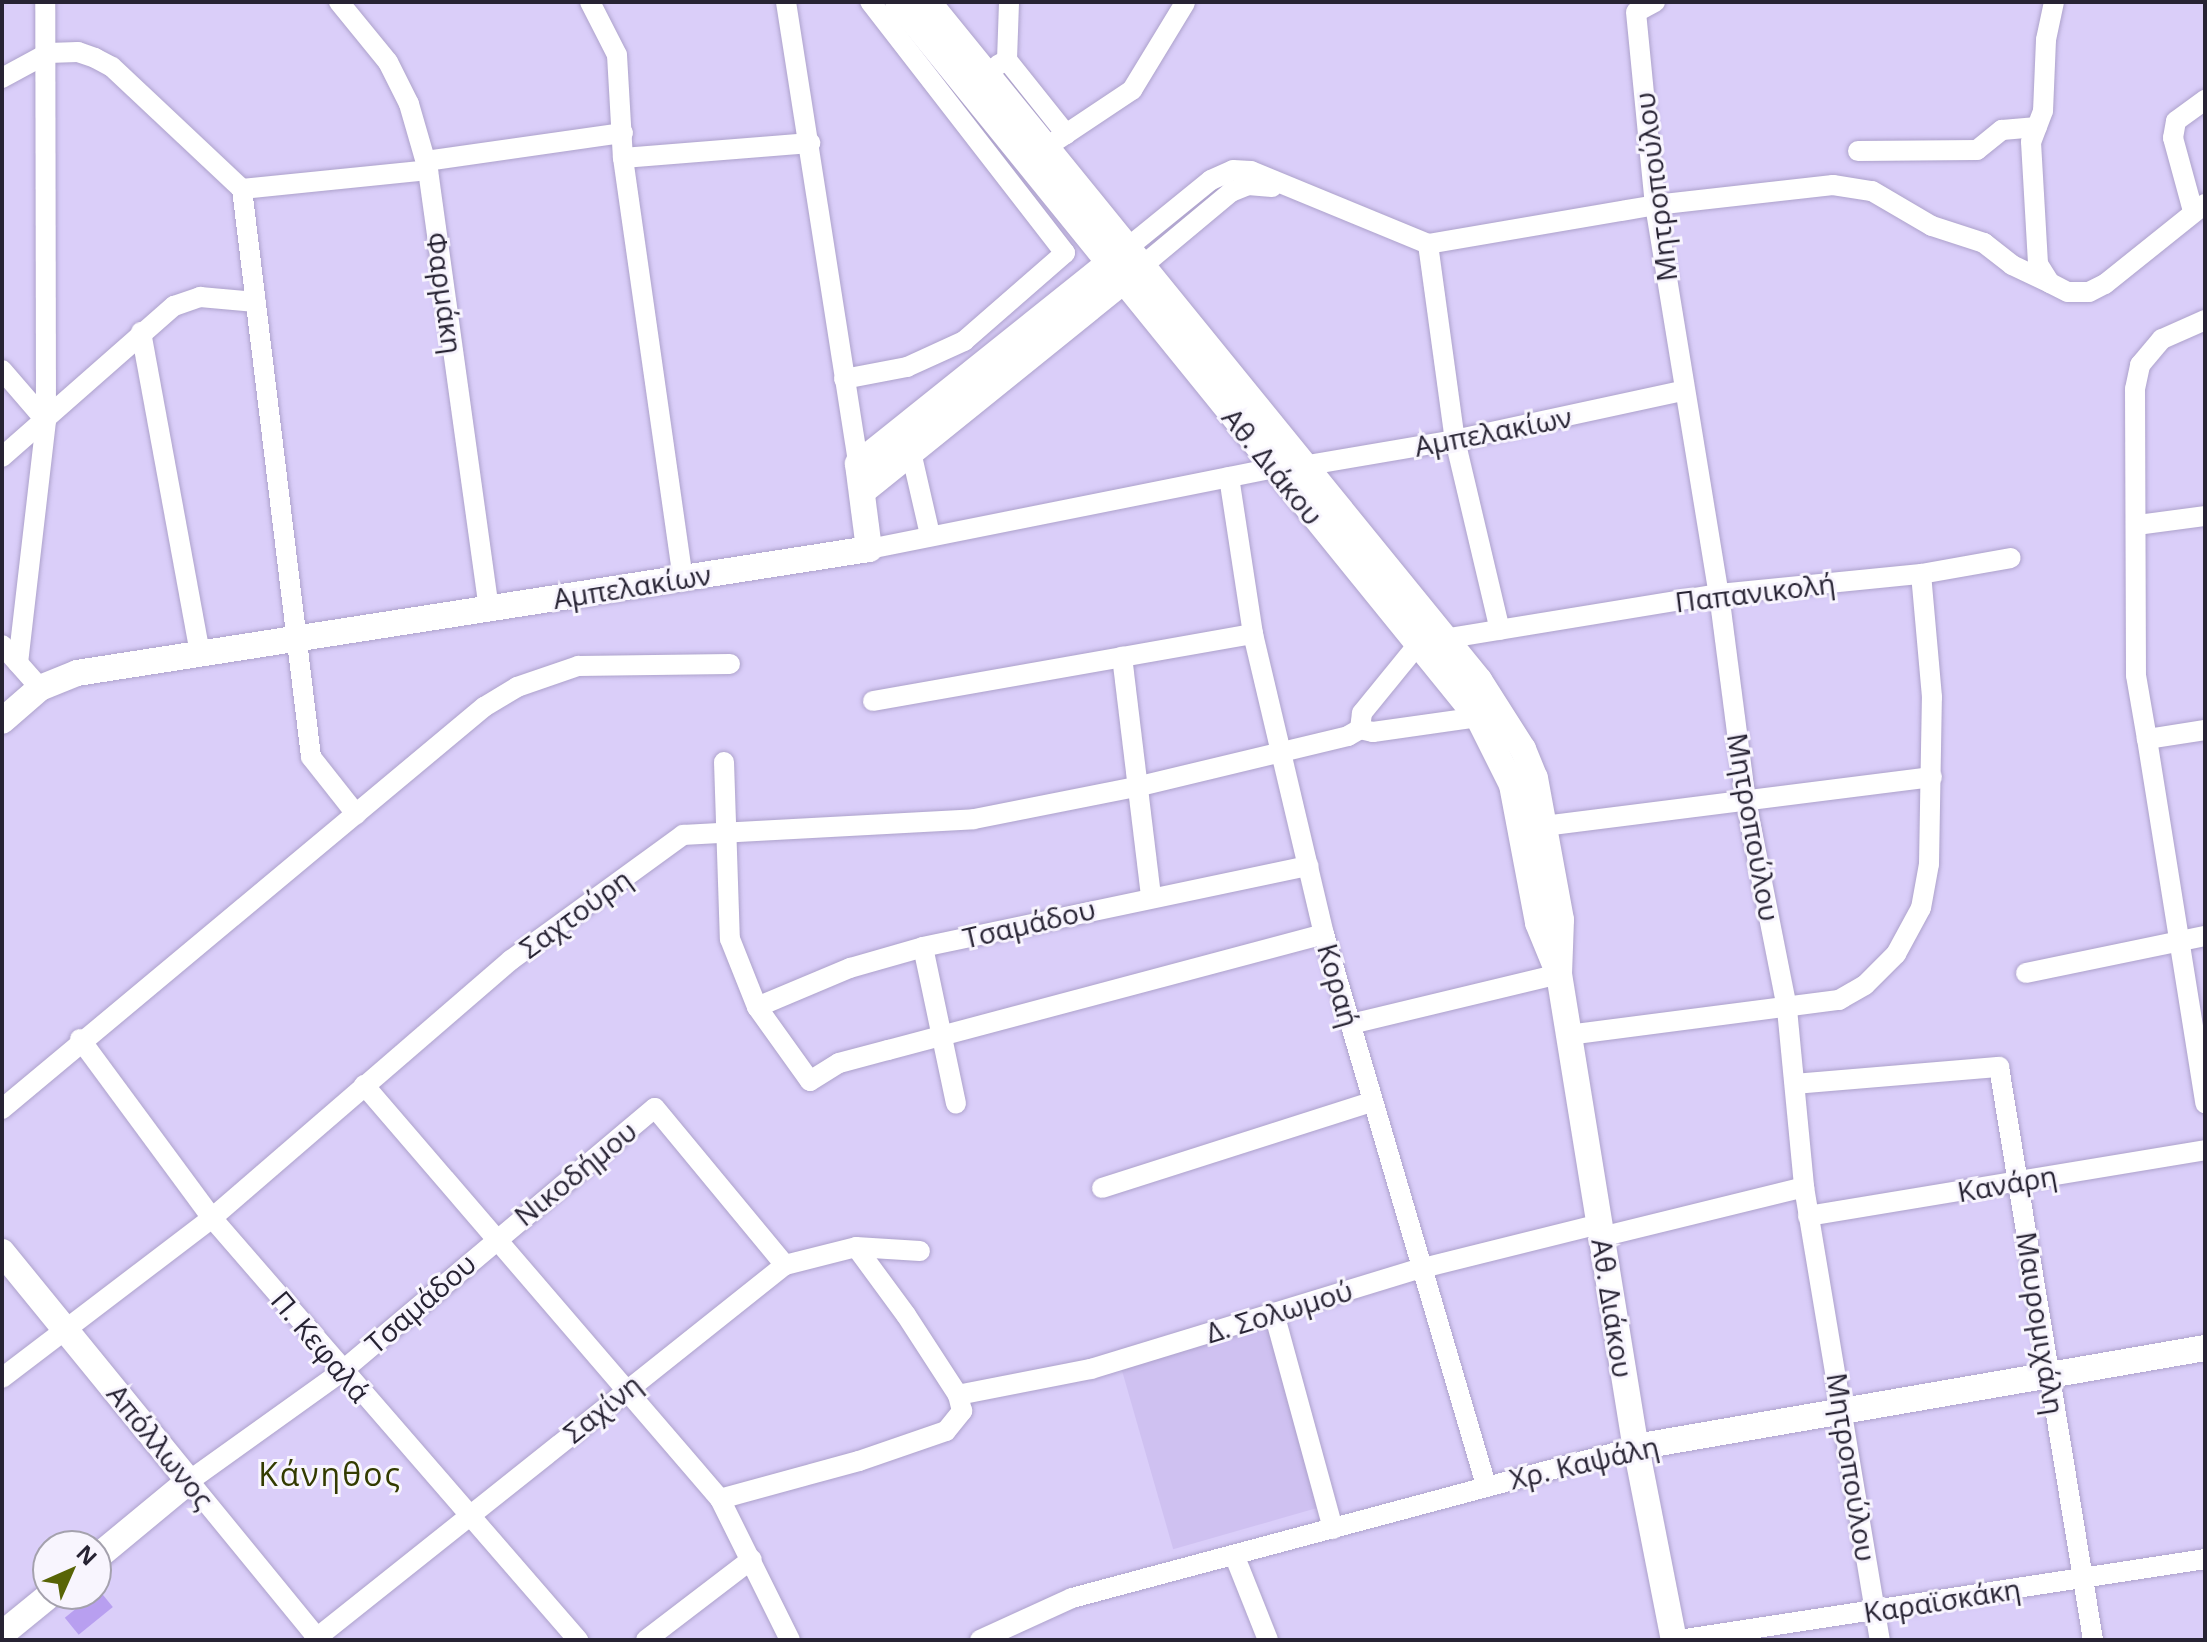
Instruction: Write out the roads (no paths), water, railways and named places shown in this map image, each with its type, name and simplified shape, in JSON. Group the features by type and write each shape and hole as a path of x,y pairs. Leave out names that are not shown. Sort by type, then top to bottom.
{"street":[{"path":"18,663 46,421 48,53 45,2"},
{"name":"Φαρμάκη","path":"339,2 388,62 409,104 427,165 489,608"},
{"path":"590,2 617,55 623,158 683,578"},
{"path":"786,2 810,143 869,549"},
{"path":"844,379 907,367 964,341 1065,253 870,2"},
{"name":"Αθ. Διάκου","path":"898,2 1124,265 1303,466 1497,703 1523,749 1535,778 1561,920 1559,974 1568,1035 1636,1447 1676,1640"},
{"name":"Αθ. Διάκου","path":"928,2 995,66 1056,141 1124,265 1274,468 1478,717 1512,785 1538,923 1559,974"},
{"path":"995,66 1009,2"},
{"name":"Μητροπούλου","path":"1655,2 1636,12 1655,205 1682,391 1719,594 1746,801 1787,1009 1808,1216 1844,1411 1880,1640"},
{"path":"2050,283 2038,264 2031,142 2037,127 2054,2"},
{"path":"1056,141 1132,90 1185,3"},
{"path":"2,78 48,53 78,52 112,67 242,189 311,757 356,814"},
{"path":"858,464 1124,265 1231,192 1248,185 1296,189 1428,244 1655,205 1833,185 1872,191 1932,226 1984,243 2012,265 2068,292 2089,292 2105,284 2199,208 2173,138 2176,121 2205,100"},
{"path":"1858,151 1977,150 2002,130 2037,127"},
{"path":"242,189 427,165 623,133"},
{"path":"623,158 810,143"},
{"path":"1428,244 1455,440 1500,630"},
{"path":"862,492 1124,265"},
{"path":"2,457 174,306 200,297 256,302"},
{"path":"2205,320 2162,339 2140,365 2132,420 2137,525 2136,675 2156,738 2205,1103"},
{"path":"141,332 200,654"},
{"path":"2,370 46,421"},
{"name":"Αμπελακίων","path":"1303,466 1455,440 1682,391"},
{"path":"911,452 930,535"},
{"name":"Αμπελακίων","path":"2,721 40,688 77,673 869,549 930,535 1074,511 1274,468"},
{"name":"Κοραή","path":"1229,477 1253,634 1324,934 1351,1024 1369,1103 1486,1485"},
{"path":"2137,525 2205,516"},
{"name":"Παπανικολή","path":"1419,643 1719,594 1921,574 2011,558"},
{"path":"1568,1035 1839,1000 1865,985 1896,954 1921,908 1929,864 1932,697 1921,574"},
{"path":"873,701 1253,634"},
{"path":"1360,729 1362,713 1419,643"},
{"path":"2,645 40,688"},
{"path":"1122,657 1151,896"},
{"path":"2,1109 80,1039 484,707 517,687 578,666 730,664"},
{"name":"Σαχτούρη","path":"2,1378 212,1218 511,960 683,835 974,819 1136,787 1348,736 1360,729 1373,732 1478,717"},
{"path":"2156,738 2205,730"},
{"path":"724,762 730,939 757,1007 810,1081 839,1063 1324,934"},
{"path":"1544,826 1932,777"},
{"name":"Τσαμάδου","path":"757,1007 850,968 923,947 1151,896 1309,866"},
{"path":"2026,973 2205,936"},
{"path":"923,947 956,1104"},
{"path":"1351,1024 1559,974"},
{"name":"Π. Κεφαλά","path":"80,1039 212,1218 341,1372 578,1640"},
{"name":"Μαυρομιχάλη","path":"1795,1084 1999,1067 2093,1640"},
{"path":"364,1085 623,1390 720,1499 790,1640"},
{"path":"1102,1188 1369,1103"},
{"name":"Νικοδήμου","path":"495,1238 655,1108 785,1265"},
{"name":"Κανάρη","path":"1808,1216 2205,1150"},
{"path":"1600,1231 1804,1187"},
{"name":"Δ. Σολωμού","path":"720,1499 946,1431 960,1403 1091,1369 1419,1269 1600,1231"},
{"name":"Τσαμάδου","path":"189,1481 341,1372 495,1238"},
{"path":"856,1247 960,1403"},
{"name":"Σαχίνη","path":"317,1639 623,1390 785,1265 856,1247 920,1251"},
{"name":"Απόλλωνος","path":"2,1252 317,1639"},
{"path":"1274,1313 1333,1529"},
{"name":"Χρ. Καψάλη","path":"989,1638 1072,1598 1235,1557 1486,1485 1636,1447 2205,1348"},
{"path":"112,1545 189,1481"},
{"path":"1235,1557 1268,1640"},
{"path":"646,1640 752,1559"},
{"name":"Καραϊσκάκη","path":"1676,1640 2205,1559"},
{"path":"2,1634 32,1610"}],"district":[{"name":"Κάνηθος","path":"330,1474"}]}
